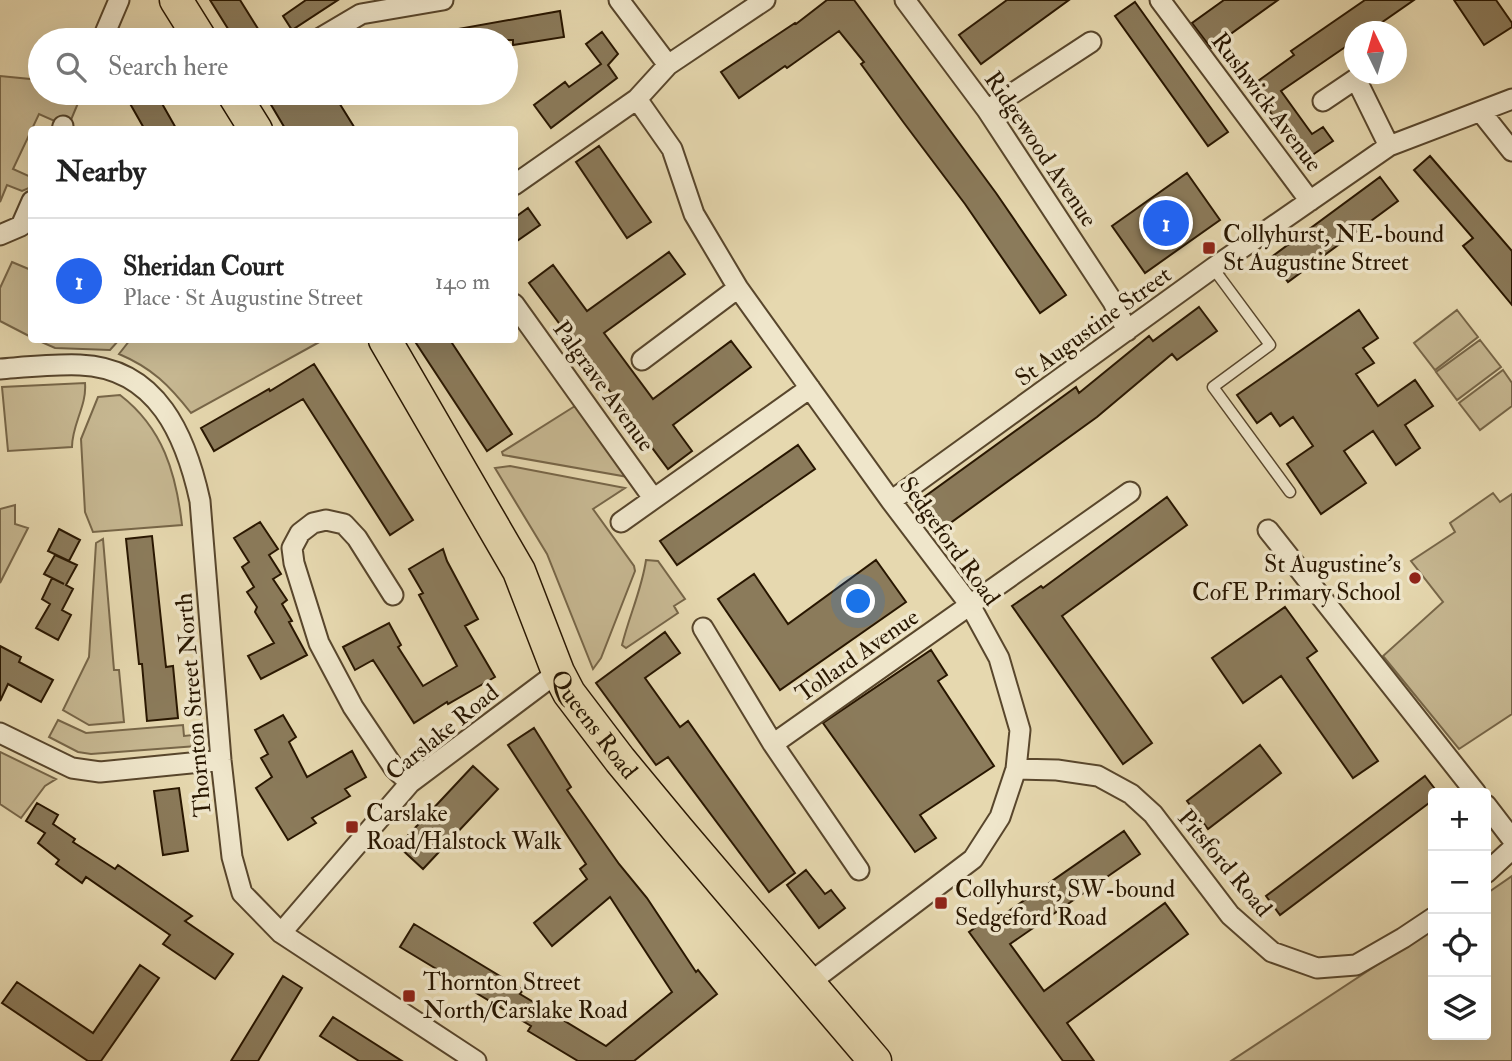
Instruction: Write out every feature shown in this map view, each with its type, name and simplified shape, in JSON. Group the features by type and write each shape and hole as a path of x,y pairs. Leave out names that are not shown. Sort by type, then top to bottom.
{"highway":[{"path":"176,0 194,28"},
{"path":"240,105 254,126"},
{"name":"Queens Road","path":"387,343 519,571 558,672 569,693 620,760 875,1061"}],"street":[{"path":"107,28 119,0"},
{"path":"337,28 361,14 443,0"},
{"path":"619,0 668,65"},
{"path":"518,182 637,99 668,65 765,0"},
{"name":"Ridgewood Avenue","path":"905,0 987,110 1113,302 1127,331"},
{"name":"Rushwick Avenue","path":"1161,0 1310,201"},
{"path":"987,110 1091,43"},
{"path":"1323,101 1347,84"},
{"path":"1362,84 1389,146"},
{"name":"Sedgeford Road","path":"637,99 672,149 694,214 738,288 970,606 999,658 1020,730 1016,769 1000,817 973,859 808,984"},
{"name":"St Augustine Street","path":"891,501 1213,268 1389,146 1512,99"},
{"path":"1481,112 1512,151"},
{"path":"0,235 21,226 28,210"},
{"path":"642,360 738,288"},
{"name":"Palgrave Avenue","path":"518,310 653,498"},
{"name":"Thornton Street North","path":"0,369 82,365 105,369 131,380 156,398 176,427 192,462 200,502 221,760 232,857 242,893 281,933 476,1061"},
{"path":"621,522 810,388"},
{"name":"Tollard Avenue","path":"773,744 1130,492"},
{"path":"393,595 357,538 344,524 326,520 313,523 300,533 292,548 294,563 319,643 353,707 394,768 410,783"},
{"path":"1268,530 1472,788"},
{"path":"703,628 773,744 859,870"},
{"name":"Carslake Road","path":"281,933 410,783 558,672"},
{"path":"0,733 82,771 100,772 221,760"},
{"name":"Pitsford Road","path":"1016,769 1057,770 1098,776 1132,794 1153,814 1230,915 1272,953 1318,968 1356,965 1428,921"},
{"path":"1491,812 1512,839"},
{"path":"1491,868 1512,849"}],"lane":[{"path":"1213,268 1270,345 1213,387 1290,492"}],"shaded area":[{"path":"0,76 28,79 28,105 77,105 68,126 39,114 33,126 28,126 28,137 13,169 28,176 28,188 22,191 7,185 0,202"},
{"path":"12,262 28,269 28,335 0,321 0,288"},
{"path":"1457,310 1478,337 1435,370 1414,343"},
{"path":"1480,340 1501,367 1457,400 1436,372"},
{"path":"44,343 116,343 110,350 55,348"},
{"path":"128,343 318,343 191,413 159,378 119,354"},
{"path":"1503,370 1512,383 1512,406 1480,430 1459,403"},
{"path":"85,383 84,399 72,447 8,451 2,387"},
{"path":"120,395 147,422 165,453 176,487 182,525 93,532 85,512 81,439 98,397"},
{"path":"575,406 628,477 503,455 502,452"},
{"path":"510,466 625,488 593,509 635,571 601,658 593,669 547,554 495,468"},
{"path":"1493,493 1500,502 1512,494 1512,714 1459,749 1383,656 1443,602 1411,561 1455,532 1450,523"},
{"path":"15,505 15,524 28,528 0,583 0,509"},
{"path":"103,539 114,670 119,670 124,722 89,725 63,710 89,657 96,543"},
{"path":"646,560 658,561 685,599 674,606 678,613 626,648 622,645"},
{"path":"58,720 86,733 183,725 184,736 202,734 202,742 197,746 91,754 78,752 49,737"},
{"path":"0,752 56,779 45,786 21,818 0,804"},
{"path":"1512,876 1512,1061 1231,1061 1428,931 1428,1040 1491,1040 1491,891"}],"building":[{"path":"210,0 240,0 258,28 228,28"},
{"path":"306,0 338,0 295,28 291,28 283,16"},
{"path":"827,0 854,0 996,193 1066,295 1040,313 965,204 861,64 864,62 839,31 739,98 721,72 796,24"},
{"path":"1007,0 1069,0 981,64 959,35"},
{"path":"1224,0 1278,0 1211,48 1192,23"},
{"path":"1365,0 1414,0 1384,21 1344,21 1344,48 1281,91 1312,134 1323,127 1333,141 1305,160 1251,86 1294,55 1291,51"},
{"path":"1454,0 1496,0 1512,27 1484,45"},
{"path":"1135,2 1228,132 1208,146 1115,16"},
{"path":"560,11 564,37 518,44 518,28 464,28"},
{"path":"602,32 618,54 608,65 617,78 551,128 534,105 565,82 569,87 601,64 586,44"},
{"path":"131,105 163,105 175,126 143,126"},
{"path":"271,105 340,105 354,126 284,126"},
{"path":"599,146 651,222 627,238 576,162"},
{"path":"1430,156 1512,251 1512,305 1463,246 1473,238 1414,170"},
{"path":"1187,173 1220,220 1145,273 1112,226"},
{"path":"1380,177 1398,201 1288,282 1270,258"},
{"path":"528,208 540,225 518,240 518,215"},
{"path":"669,252 685,274 604,333 653,399 731,341 751,367 673,425 692,451 668,469 529,283 553,265 587,311"},
{"path":"1199,307 1217,331 1177,360 1172,354 1097,417 942,529 920,500 1076,387 1079,393 1149,336 1153,341"},
{"path":"1359,310 1378,338 1363,348 1374,363 1356,374 1378,406 1415,380 1433,406 1405,425 1420,448 1396,465 1373,431 1344,451 1366,483 1321,514 1287,464 1313,446 1293,417 1280,426 1271,413 1257,423 1237,395"},
{"path":"416,343 452,343 512,434 487,451"},
{"path":"314,364 413,520 390,535 303,399 214,451 201,428"},
{"path":"798,445 815,469 677,565 660,541"},
{"path":"1167,497 1187,525 1062,616 1152,743 1123,764 1012,606 1041,586 1043,588"},
{"path":"260,522 278,549 269,555 281,574 273,579 287,600 282,604 307,655 261,679 248,656 274,643 255,612 257,607 247,592 254,587 242,567 249,562 234,538"},
{"path":"59,529 80,540 69,561 48,551"},
{"path":"152,536 166,667 173,666 178,718 147,721 126,539"},
{"path":"443,549 478,619 465,626 495,677 414,723 373,660 355,670 343,647 389,623 401,645 398,647 423,686 457,666 419,595 423,593 409,569"},
{"path":"55,555 77,565 66,585 73,589 62,610 71,615 58,640 36,628 50,604 42,599 52,578 44,574"},
{"path":"876,560 906,602 780,690 718,599 754,574 788,624"},
{"path":"1285,607 1317,651 1307,658 1378,761 1353,778 1281,676 1243,703 1212,658"},
{"path":"665,632 680,653 645,678 680,727 688,721 795,873 769,892 668,757 656,765 596,683"},
{"path":"0,646 21,657 19,662 53,680 41,702 8,684 0,701"},
{"path":"931,650 947,675 938,681 994,766 920,815 936,838 915,852 823,723"},
{"path":"283,715 296,737 289,742 307,777 352,751 366,777 345,789 350,796 312,818 316,823 288,840 256,788 272,777 261,758 268,754 255,730"},
{"path":"534,728 571,787 567,790 619,864 647,898 696,972 698,970 717,994 634,1061 578,1061 528,1031 531,1026 400,947 414,924 523,990 520,994 606,1046 672,992 610,897 552,946 534,923 587,879 580,869 586,864 508,745"},
{"path":"1260,745 1281,773 1208,829 1187,801"},
{"path":"473,766 498,789 423,869 398,846"},
{"path":"1425,776 1434,788 1428,788 1428,804 1280,915 1266,896"},
{"path":"179,788 188,851 163,855 154,791"},
{"path":"37,803 58,815 53,824 75,839 73,842 115,869 118,865 192,916 185,921 233,954 215,979 163,944 170,935 86,877 82,883 56,864 59,860 38,843 45,833 26,821"},
{"path":"1124,831 1140,854 1010,944 1044,991 1165,903 1188,934 1067,1023 1094,1061 1063,1061 969,932 990,917 993,922"},
{"path":"806,870 825,894 831,890 845,908 819,928 787,885"},
{"path":"140,965 159,978 101,1061 88,1061 2,1003 17,982 93,1033"},
{"path":"283,976 302,988 258,1061 231,1061"},
{"path":"333,1017 402,1061 359,1061 320,1036"}],"place":[{"name":"Sheridan Court","path":"1166,223"},
{"name":"Collyhurst, NE-bound St Augustine Street","path":"1209,248"},
{"name":"St Augustine's CofE Primary School","path":"1415,578"},
{"name":"Carslake Road/Halstock Walk","path":"352,827"},
{"name":"Collyhurst, SW-bound Sedgeford Road","path":"941,903"},
{"name":"Thornton Street North/Carslake Road","path":"409,996"}]}
